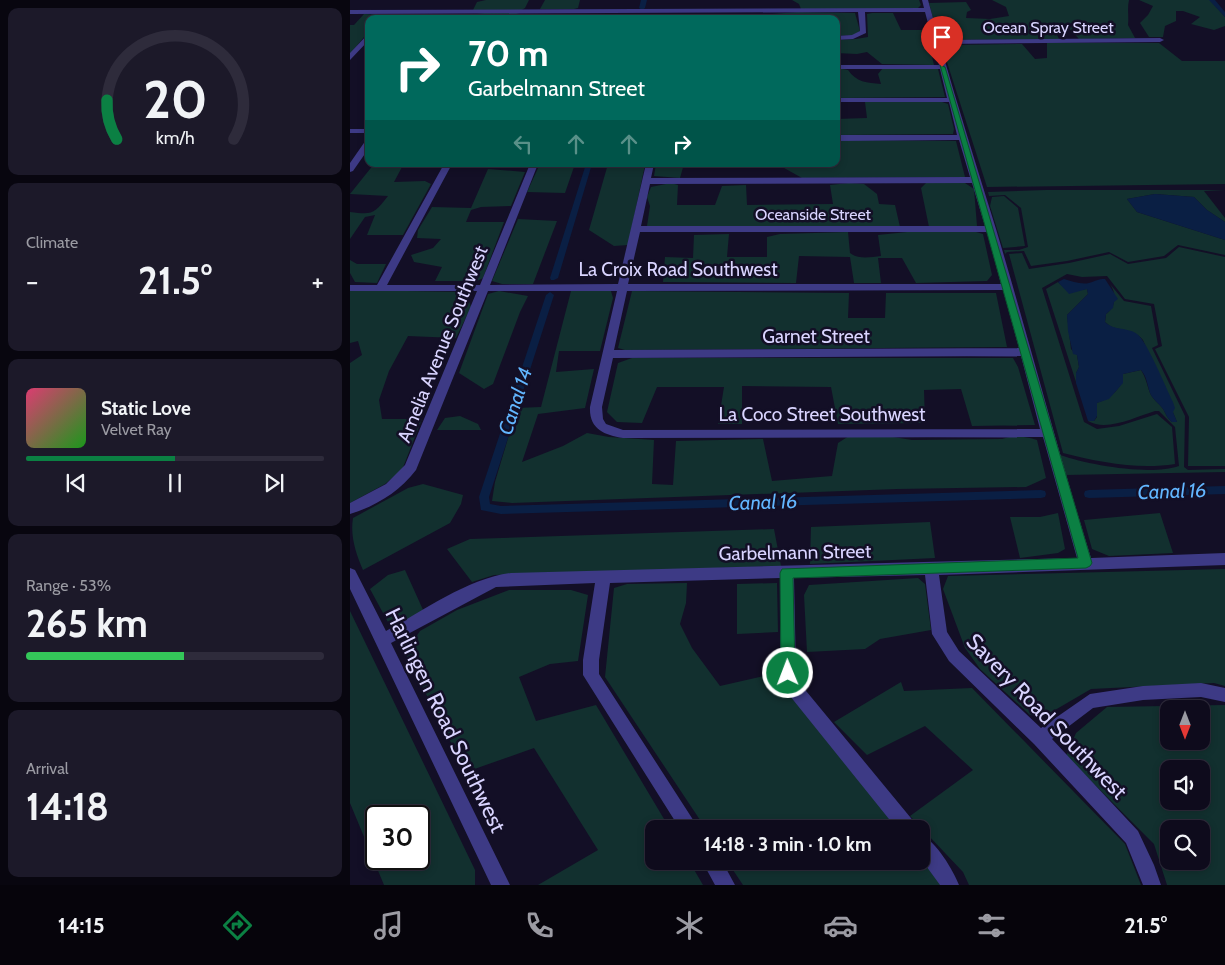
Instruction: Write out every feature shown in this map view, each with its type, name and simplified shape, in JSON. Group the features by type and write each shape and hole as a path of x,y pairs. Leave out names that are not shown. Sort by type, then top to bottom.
{"street":[{"path":"754,11 755,0"},
{"path":"350,12 460,8 529,12 861,10 926,5 962,138 991,229 1047,433 1086,563"},
{"path":"456,15 460,8"},
{"path":"840,38 854,37 864,32 861,10"},
{"path":"386,15 389,11"},
{"path":"594,15 595,11"},
{"path":"683,15 684,11"},
{"path":"350,58 365,40"},
{"name":"Ocean Spray Street","path":"937,42 1160,40"},
{"path":"840,67 942,67"},
{"path":"840,100 952,100"},
{"path":"350,131 365,131"},
{"path":"840,138 962,138"},
{"path":"350,169 365,148"},
{"path":"380,288 446,167"},
{"name":"Amelia Avenue Southwest","path":"350,509 385,494 403,478 411,467 533,167"},
{"path":"607,354 649,167"},
{"path":"646,181 976,180"},
{"name":"Oceanside Street","path":"635,230 991,229"},
{"name":"La Croix Road Southwest","path":"350,288 1006,286"},
{"name":"Garnet Street","path":"607,354 1025,352"},
{"name":"La Coco Street Southwest","path":"607,354 595,416 598,425 609,432 623,434 1047,433"},
{"name":"Garbelmann Street","path":"382,641 478,588 495,581 1225,559"},
{"name":"Savery Road Southwest","path":"931,569 940,634 954,656 1040,738 1132,837 1148,871 1152,885"},
{"path":"787,573 788,673 796,691 902,820"},
{"name":"Harlingen Road Southwest","path":"350,574 501,885"},
{"path":"603,578 591,660 591,675 684,820"},
{"path":"1040,738 1090,701 1152,692 1201,690 1225,695"},
{"path":"930,855 950,885"},
{"path":"717,870 726,885"}],"green space":[{"path":"486,0 529,0 525,8 520,11 473,10 477,2"},
{"path":"545,0 580,0 578,8 574,9 540,9"},
{"path":"792,0 919,0 921,5 917,9 801,9 799,4"},
{"path":"992,0 1129,0 1128,25 1135,38 1079,39 1068,27 1054,28 1059,39 945,40 935,26 929,3 966,2 971,10 967,12 966,18 990,19 1009,16 1006,7"},
{"path":"1139,0 1210,0 1225,17 1225,26 1214,30 1191,24 1200,17 1183,11 1176,11 1176,21 1165,26 1163,37 1149,37 1140,23 1153,6"},
{"path":"798,12 855,13 860,31 855,35 840,36 840,15 759,15"},
{"path":"516,13 523,15 473,15"},
{"path":"893,13 901,30 926,30 934,65 882,64 867,52 857,54 840,53 840,40 868,37 867,14"},
{"path":"364,14 382,15 365,15 365,36 350,54 350,25 354,25"},
{"path":"1047,43 1159,43 1182,61 1225,61 1225,184 987,187 945,56 949,45 1022,44 1035,59 1047,58"},
{"path":"883,68 938,69 945,97 840,98 840,69 848,70 862,81 881,84 878,74"},
{"path":"865,102 942,102 948,104 954,129 953,134 840,135 840,119 867,118"},
{"path":"840,140 956,141 965,177 802,178 782,167 840,167"},
{"path":"372,167 402,167 394,182 425,181 431,184 403,235 367,235 375,215 365,217 350,239 350,212 372,212 388,196 350,194"},
{"path":"539,167 574,167 565,193 527,192"},
{"path":"607,167 645,167 628,245 614,246 589,230"},
{"path":"656,167 683,167 680,178 654,176"},
{"path":"488,169 525,172 511,206 481,207 471,210 466,222 504,222 483,278 477,281 435,281 442,267 414,262 411,255 433,248 441,239 417,238 418,230 432,207 471,208"},
{"path":"671,183 678,185 677,205 715,205 722,186 746,185 747,205 833,204 830,185 864,184 877,194 879,204 895,205 900,227 647,226 650,206 647,197 651,187"},
{"path":"926,183 965,183 974,189 977,226 929,227 921,188"},
{"path":"1046,190 1225,190 1204,191 1225,218 1225,222 1207,210 1194,197 1155,194 1127,199 1137,212 1225,240 1225,255 1178,245 1164,256 1128,262 1109,252 1031,266 1024,251 1007,252 1005,254 1004,250 1019,250 1028,247 1021,208 1005,195 989,196 988,192"},
{"path":"1004,196 1018,208 1025,246 1003,248 990,206 992,197"},
{"path":"518,219 557,221 533,284 502,284 492,281"},
{"path":"848,232 850,253 857,257 881,256 878,235 907,232 976,232 983,234 992,275 987,281 916,283 902,258 878,258 881,283 854,283 850,257 799,256 796,283 663,282 665,257 693,258 694,235 729,234 727,257 767,257 767,237 780,234"},
{"path":"1179,247 1225,257 1225,466 1188,466 1189,417 1155,349 1162,346 1154,304 1125,299 1107,276 1082,277 1067,274 1042,288 1084,422 1097,429 1119,426 1157,414 1172,427 1175,464 1133,466 1063,453 1009,254 1022,253 1029,269 1110,254 1128,264 1166,258"},
{"path":"350,260 357,264 386,264 377,283 355,282 350,273"},
{"path":"1058,282 1070,292 1087,289 1088,294 1067,315 1071,349 1077,355 1079,367 1076,373 1077,385 1046,289"},
{"path":"1110,284 1124,301 1151,306 1158,345 1152,348 1185,416 1184,467 1188,470 1225,469 1225,472 1065,475 1060,455 1103,466 1136,470 1167,469 1179,466 1175,427 1159,411 1112,424 1096,424 1088,421 1094,421 1097,417 1097,403 1115,392 1121,384 1123,374 1141,370 1153,398 1172,422 1177,422 1143,340 1134,333 1114,328 1105,322 1106,314 1114,304 1114,292"},
{"path":"350,290 466,292 471,307 456,338 408,336 389,371 379,400 382,419 422,419 402,470 385,484 350,503 350,363 362,355 358,341 350,343"},
{"path":"499,291 528,296 520,312 493,384 484,389 459,373 488,294"},
{"path":"571,291 611,291 613,298 600,351 559,351 556,372 594,369 585,408 538,414 522,462 563,446 587,433 609,437 654,440 652,484 673,485 676,441 763,439 772,481 832,476 838,443 849,436 887,436 912,440 1002,439 1019,437 1037,440 1046,478 1026,487 897,489 512,503 492,501 495,482 517,408 541,407"},
{"path":"632,291 849,293 848,318 885,318 886,293 996,293 1007,347 625,350 618,348"},
{"path":"632,358 1013,358 1018,367 1035,425 972,426 961,389 924,390 925,423 838,424 831,387 742,386 742,424 718,424 724,387 657,387 642,423 617,422 607,412 618,363"},
{"path":"460,416 478,424 481,430 437,430 445,418"},
{"path":"423,484 463,495 461,504 450,523 363,570 354,545 353,518 408,488"},
{"path":"1058,513 1065,549 1058,553 1020,558 1010,517 1040,517"},
{"path":"1160,513 1173,553 1109,556 1092,549 1084,520"},
{"path":"930,522 935,558 810,564 811,527"},
{"path":"774,529 781,566 494,575 472,582 447,549 470,539"},
{"path":"1225,569 1225,686 1214,683 1091,689 1043,717 1030,715 980,669 965,648 943,589 948,576"},
{"path":"405,570 424,612 398,624 389,624 370,589 388,575"},
{"path":"918,578 925,584 931,630 880,639 865,649 807,652 804,595 809,585"},
{"path":"687,583 686,603 680,624 692,648 720,686 777,673 789,693 891,820 700,820 605,677 614,588 627,584"},
{"path":"777,583 778,632 737,634 737,584"},
{"path":"509,590 571,590 588,595 578,661 550,664 519,677 536,721 596,705 665,820 645,820 645,870 694,870 703,885 538,885 598,850 534,748 466,772 405,653 420,631 457,610"},
{"path":"350,611 475,870 475,885 384,885 378,870 430,870 430,805 365,805 365,839 350,803"},
{"path":"901,682 904,691 972,688 1125,844 1141,885 969,885 963,872 930,837 930,820 914,820 910,816 973,770 925,726 867,755 834,722"},
{"path":"1210,705 1225,705 1225,885 1167,885 1162,870 1210,870 1210,820 1160,820 1160,863 1154,844 1066,756 1076,733 1107,707 1160,706 1160,750 1210,750"},
{"path":"733,870 930,870 941,885 743,885"}],"water":[{"path":"1155,194 1194,197 1207,210 1225,222 1225,240 1137,212 1127,199"},
{"path":"1064,279 1083,284 1105,279 1118,299 1114,302 1113,308 1106,314 1105,322 1113,327 1129,330 1141,338 1173,402 1175,408 1173,412 1177,422 1170,420 1153,398 1141,370 1123,374 1123,383 1109,399 1097,403 1097,416 1094,421 1088,421 1076,383 1076,373 1079,367 1077,355 1073,354 1067,315 1088,294 1087,289 1069,294 1058,282"}],"waterway":[{"name":"Canal 14","path":"642,8 644,0"},
{"path":"1212,0 1225,15"},
{"name":"Canal 14","path":"554,278 588,167"},
{"name":"Canal 16","path":"550,295 484,497 485,507 501,510 1041,494"},
{"name":"Canal 16","path":"1089,494 1225,490"}],"route":[{"path":"788,673 787,573 1086,563 1064,492 991,229 942,67"}]}
